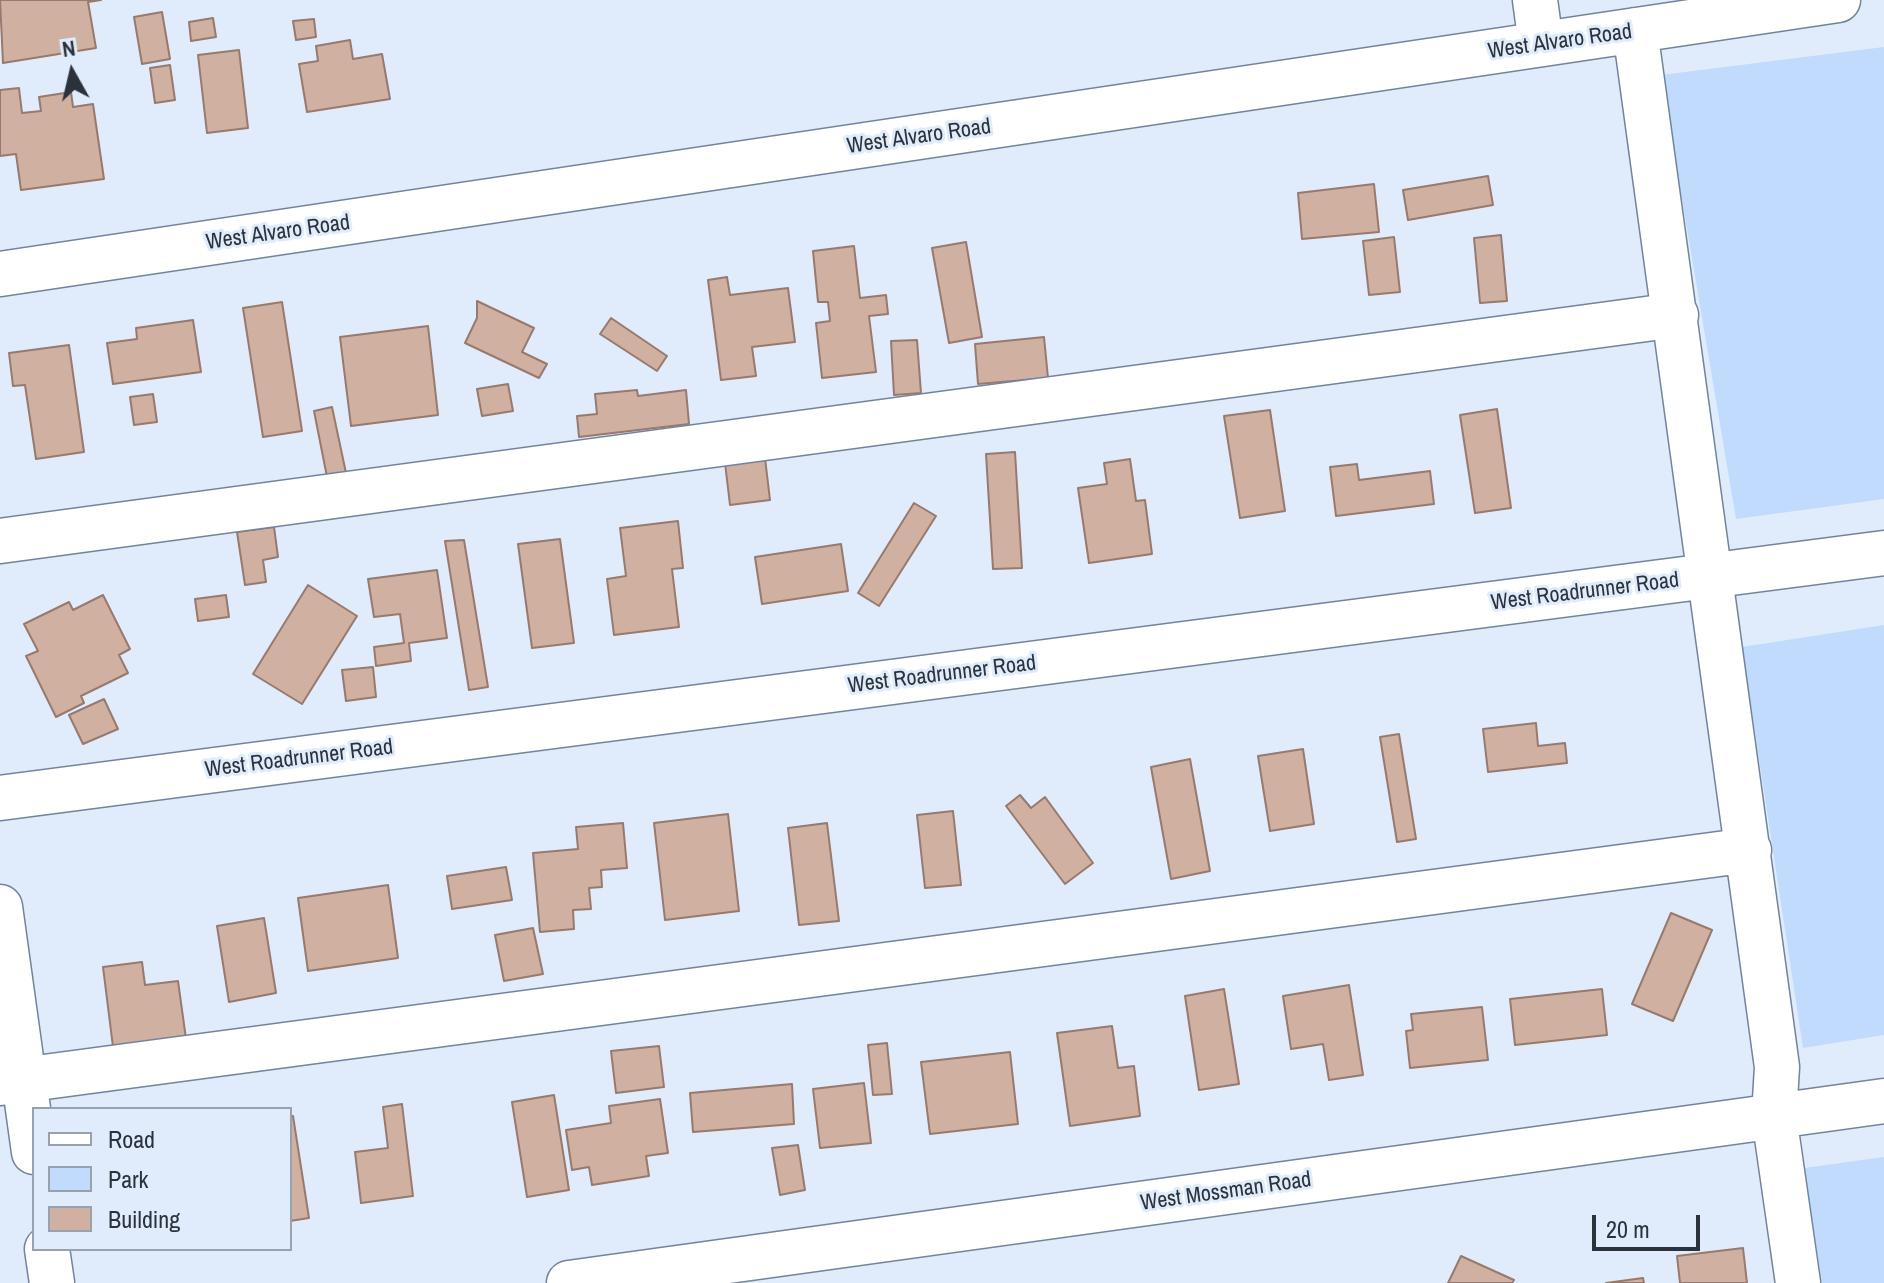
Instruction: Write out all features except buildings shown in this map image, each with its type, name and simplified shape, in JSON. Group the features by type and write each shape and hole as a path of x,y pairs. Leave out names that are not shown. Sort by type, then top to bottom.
{"street":[{"path":"1535,0 1541,44"},
{"name":"West Alvaro Road","path":"0,274 1838,0"},
{"path":"1635,30 1749,850 1777,1067 1774,1116 1798,1283"},
{"path":"0,541 1676,315"},
{"name":"West Roadrunner Road","path":"0,798 1884,553"},
{"path":"12,1082 1749,850"},
{"path":"0,907 12,1082 32,1146"},
{"name":"West Mossman Road","path":"569,1283 1884,1101"},
{"path":"47,1251 52,1283"}],"green space":[{"path":"1884,47 1884,499 1736,519 1661,75"},
{"path":"1884,625 1884,1035 1803,1048 1742,647"},
{"path":"1884,1157 1884,1283 1822,1283 1804,1168"}]}
